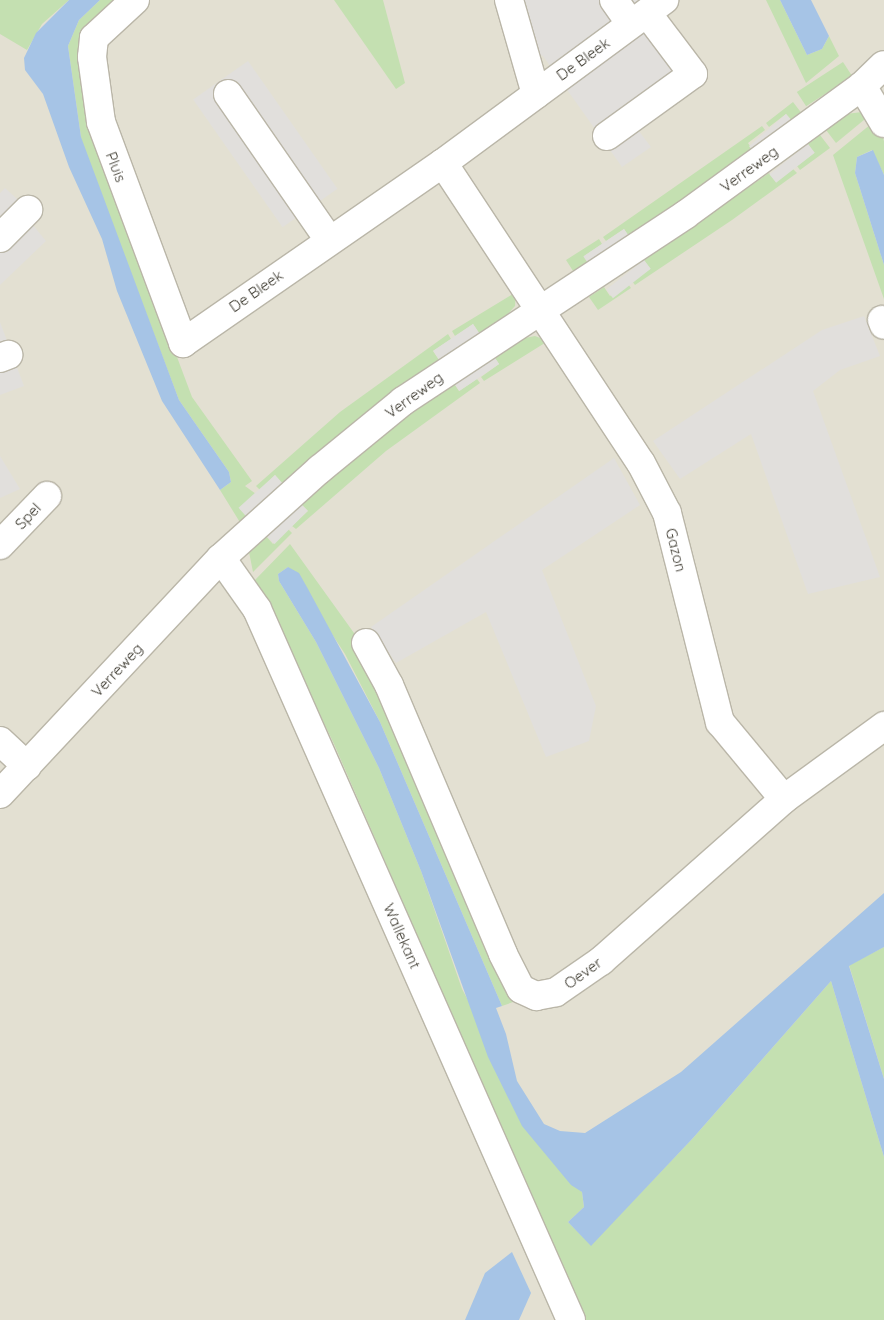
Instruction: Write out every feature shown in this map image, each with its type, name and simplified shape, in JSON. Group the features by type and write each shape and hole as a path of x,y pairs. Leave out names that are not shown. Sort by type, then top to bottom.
{"street":[{"name":"Pluis","path":"135,0 94,38 92,57 101,122 183,343"},
{"path":"509,0 536,94"},
{"path":"607,136 693,74 648,12 614,0"},
{"name":"De Bleek","path":"183,343 329,240 443,163 648,12"},
{"name":"Verreweg","path":"0,794 221,558 320,469 403,402 685,215 862,86 884,65"},
{"path":"862,86 884,123"},
{"path":"228,94 329,240"},
{"path":"443,163 540,311"},
{"path":"0,238 28,210"},
{"name":"Gazon","path":"540,311 641,463 667,513 720,722 784,799"},
{"name":"Spel","path":"3,534 47,496"},
{"name":"Wallekant","path":"221,558 261,618 571,1320"},
{"name":"Oever","path":"366,643 390,685 503,954 521,989 536,996 556,992 601,961 784,799 884,726"},
{"path":"0,741 27,766"}],"shaded area":[{"path":"19,0 884,0 884,1320 0,1320 0,17"},
{"path":"517,0 647,0 677,68 623,110 651,147 622,167 543,56 531,51"},
{"path":"248,61 337,189 283,227 193,99"},
{"path":"786,114 793,122 756,154 749,146"},
{"path":"808,144 815,153 776,183 769,174"},
{"path":"5,188 38,218 32,224 46,241 0,285 0,193"},
{"path":"624,229 630,238 590,266 583,256"},
{"path":"644,260 651,269 613,298 606,290"},
{"path":"864,316 880,356 840,370 813,391 880,577 808,594 751,434 680,479 653,441 822,330"},
{"path":"0,322 24,386 0,395"},
{"path":"473,324 479,333 439,360 433,351"},
{"path":"493,355 499,364 459,391 453,382"},
{"path":"0,456 20,489 0,498"},
{"path":"614,458 640,505 542,570 596,706 589,741 546,757 486,612 396,663 371,627"},
{"path":"275,475 283,484 247,517 239,508"},
{"path":"300,503 308,511 275,544 267,536"}],"green space":[{"path":"0,0 69,0 42,24 27,50 0,34"},
{"path":"100,0 120,0 93,23 93,133 192,397 252,481 245,486 256,494 240,509 247,517 241,524 220,490 231,482 229,472 179,400 82,144 68,46 79,20"},
{"path":"334,0 383,0 405,83 396,89"},
{"path":"766,0 780,0 807,55 822,49 829,36 839,56 806,83"},
{"path":"843,62 852,76 806,106 797,92"},
{"path":"793,102 803,115 793,122 786,114 769,127 766,123"},
{"path":"862,112 870,115 836,143 826,130 846,114"},
{"path":"876,120 884,141 884,175 872,150 857,157 855,173 884,265 884,299 833,155"},
{"path":"762,126 765,130 748,143 754,152 630,238 624,229 606,241 603,237"},
{"path":"820,135 830,148 800,170 797,166 814,153 808,144"},
{"path":"793,169 797,173 732,220 635,285 632,281 650,269 644,260 769,173 776,182"},
{"path":"599,239 602,244 584,256 590,265 575,274 566,260"},
{"path":"628,284 631,288 598,310 589,297 604,287 610,296"},
{"path":"516,292 515,306 504,318 479,333 473,324 455,336 452,331"},
{"path":"448,334 451,339 433,351 439,360 368,411 282,483 275,475 260,490 256,486 340,412"},
{"path":"535,336 548,341 484,381 481,377 499,364 493,355 520,339"},
{"path":"477,379 480,383 386,451 296,529 292,526 308,511 300,503 417,407 453,382 459,391"},
{"path":"288,529 292,533 253,572 249,552 266,536 273,544"},
{"path":"290,544 354,633 516,1001 502,1006 380,722 345,654 288,567 278,574 279,581 316,642 379,768 421,871 462,989 561,1172 582,1192 584,1207 568,1222 591,1245 693,1138 831,981 884,1157 884,1320 584,1320 334,744 255,580"},
{"path":"884,947 884,1079 849,965"}],"water":[{"path":"69,0 100,0 79,20 68,46 81,137 179,400 229,472 231,482 220,490 162,401 117,291 102,239 69,167 43,94 25,70 24,58 36,33"},
{"path":"780,0 811,0 829,36 822,49 807,55"},
{"path":"873,150 884,175 884,265 855,173 857,157"},
{"path":"288,567 299,573 380,722 502,1006 496,1008 506,1034 517,1081 544,1124 560,1131 585,1133 681,1072 884,893 884,947 849,966 884,1079 884,1157 831,981 693,1138 591,1246 568,1222 584,1207 582,1192 571,1185 522,1126 488,1057 421,871 379,768 316,642 279,581 278,574"},
{"path":"512,1252 531,1293 519,1320 465,1320 485,1273"}]}
